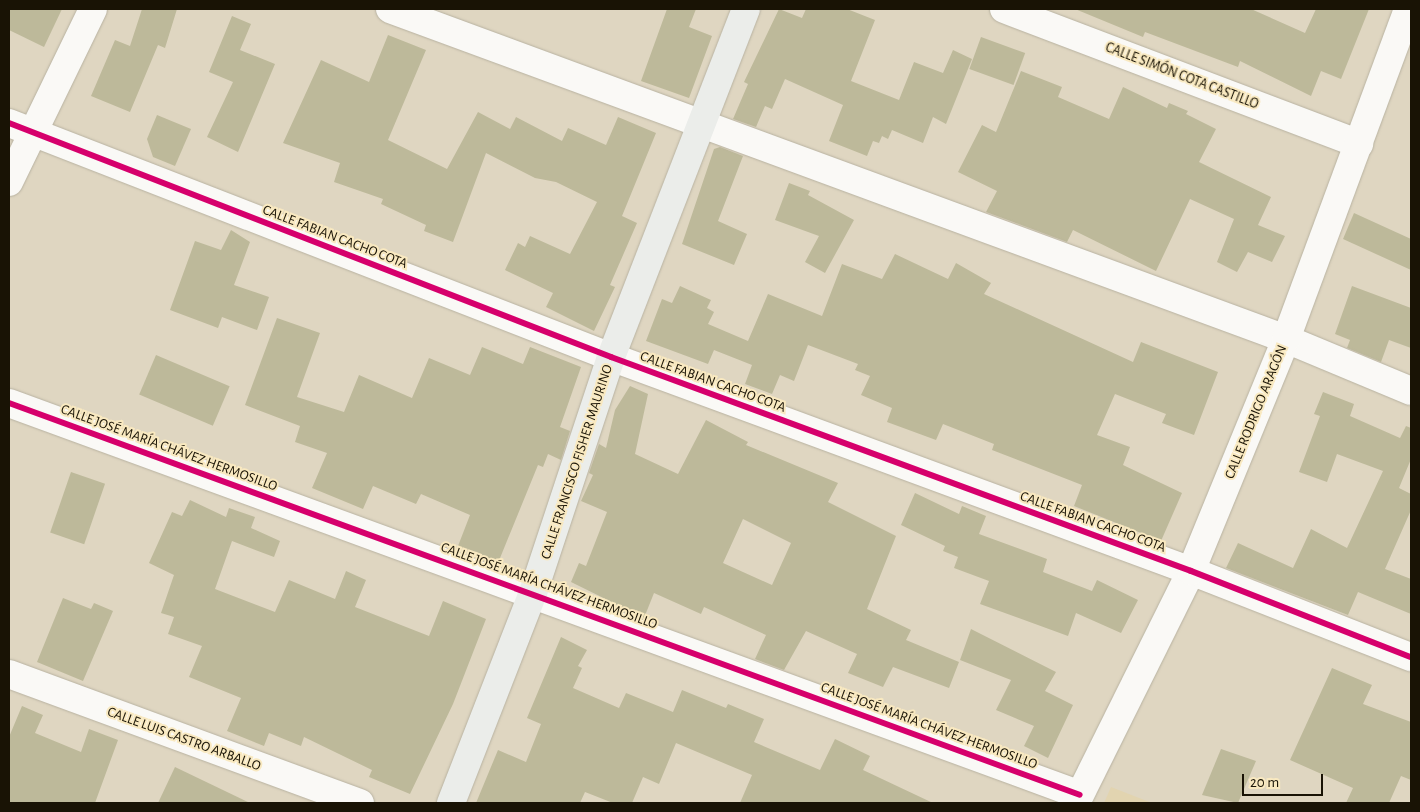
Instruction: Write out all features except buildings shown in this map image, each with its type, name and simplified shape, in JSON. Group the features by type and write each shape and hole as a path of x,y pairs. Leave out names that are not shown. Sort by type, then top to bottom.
{"street":[{"path":"9,182 94,9"},
{"path":"390,9 1286,339 1411,391"},
{"name":"CALLE FRANCISCO FISHER MAURINO","path":"451,803 533,593 611,357 703,124 746,9"},
{"name":"CALLE SIMÓN COTA CASTILLO","path":"1004,9 1360,144"},
{"name":"CALLE RODRIGO ARAGÓN","path":"1078,799 1191,571 1286,339 1360,144 1408,9"},
{"name":"CALLE FABIAN CACHO COTA","path":"9,123 611,357 1191,571 1411,657"},
{"name":"CALLE JOSÉ MARÍA CHÁVEZ HERMOSILLO","path":"9,403 533,593 1078,799"},
{"name":"CALLE LUIS CASTRO ARBALLO","path":"9,674 360,803"}],"shaded area":[{"path":"1111,787 1152,803 1104,803"}],"cycle path":[{"path":"9,123 611,357 1191,571 1411,657"},
{"path":"9,403 1080,795"}]}
